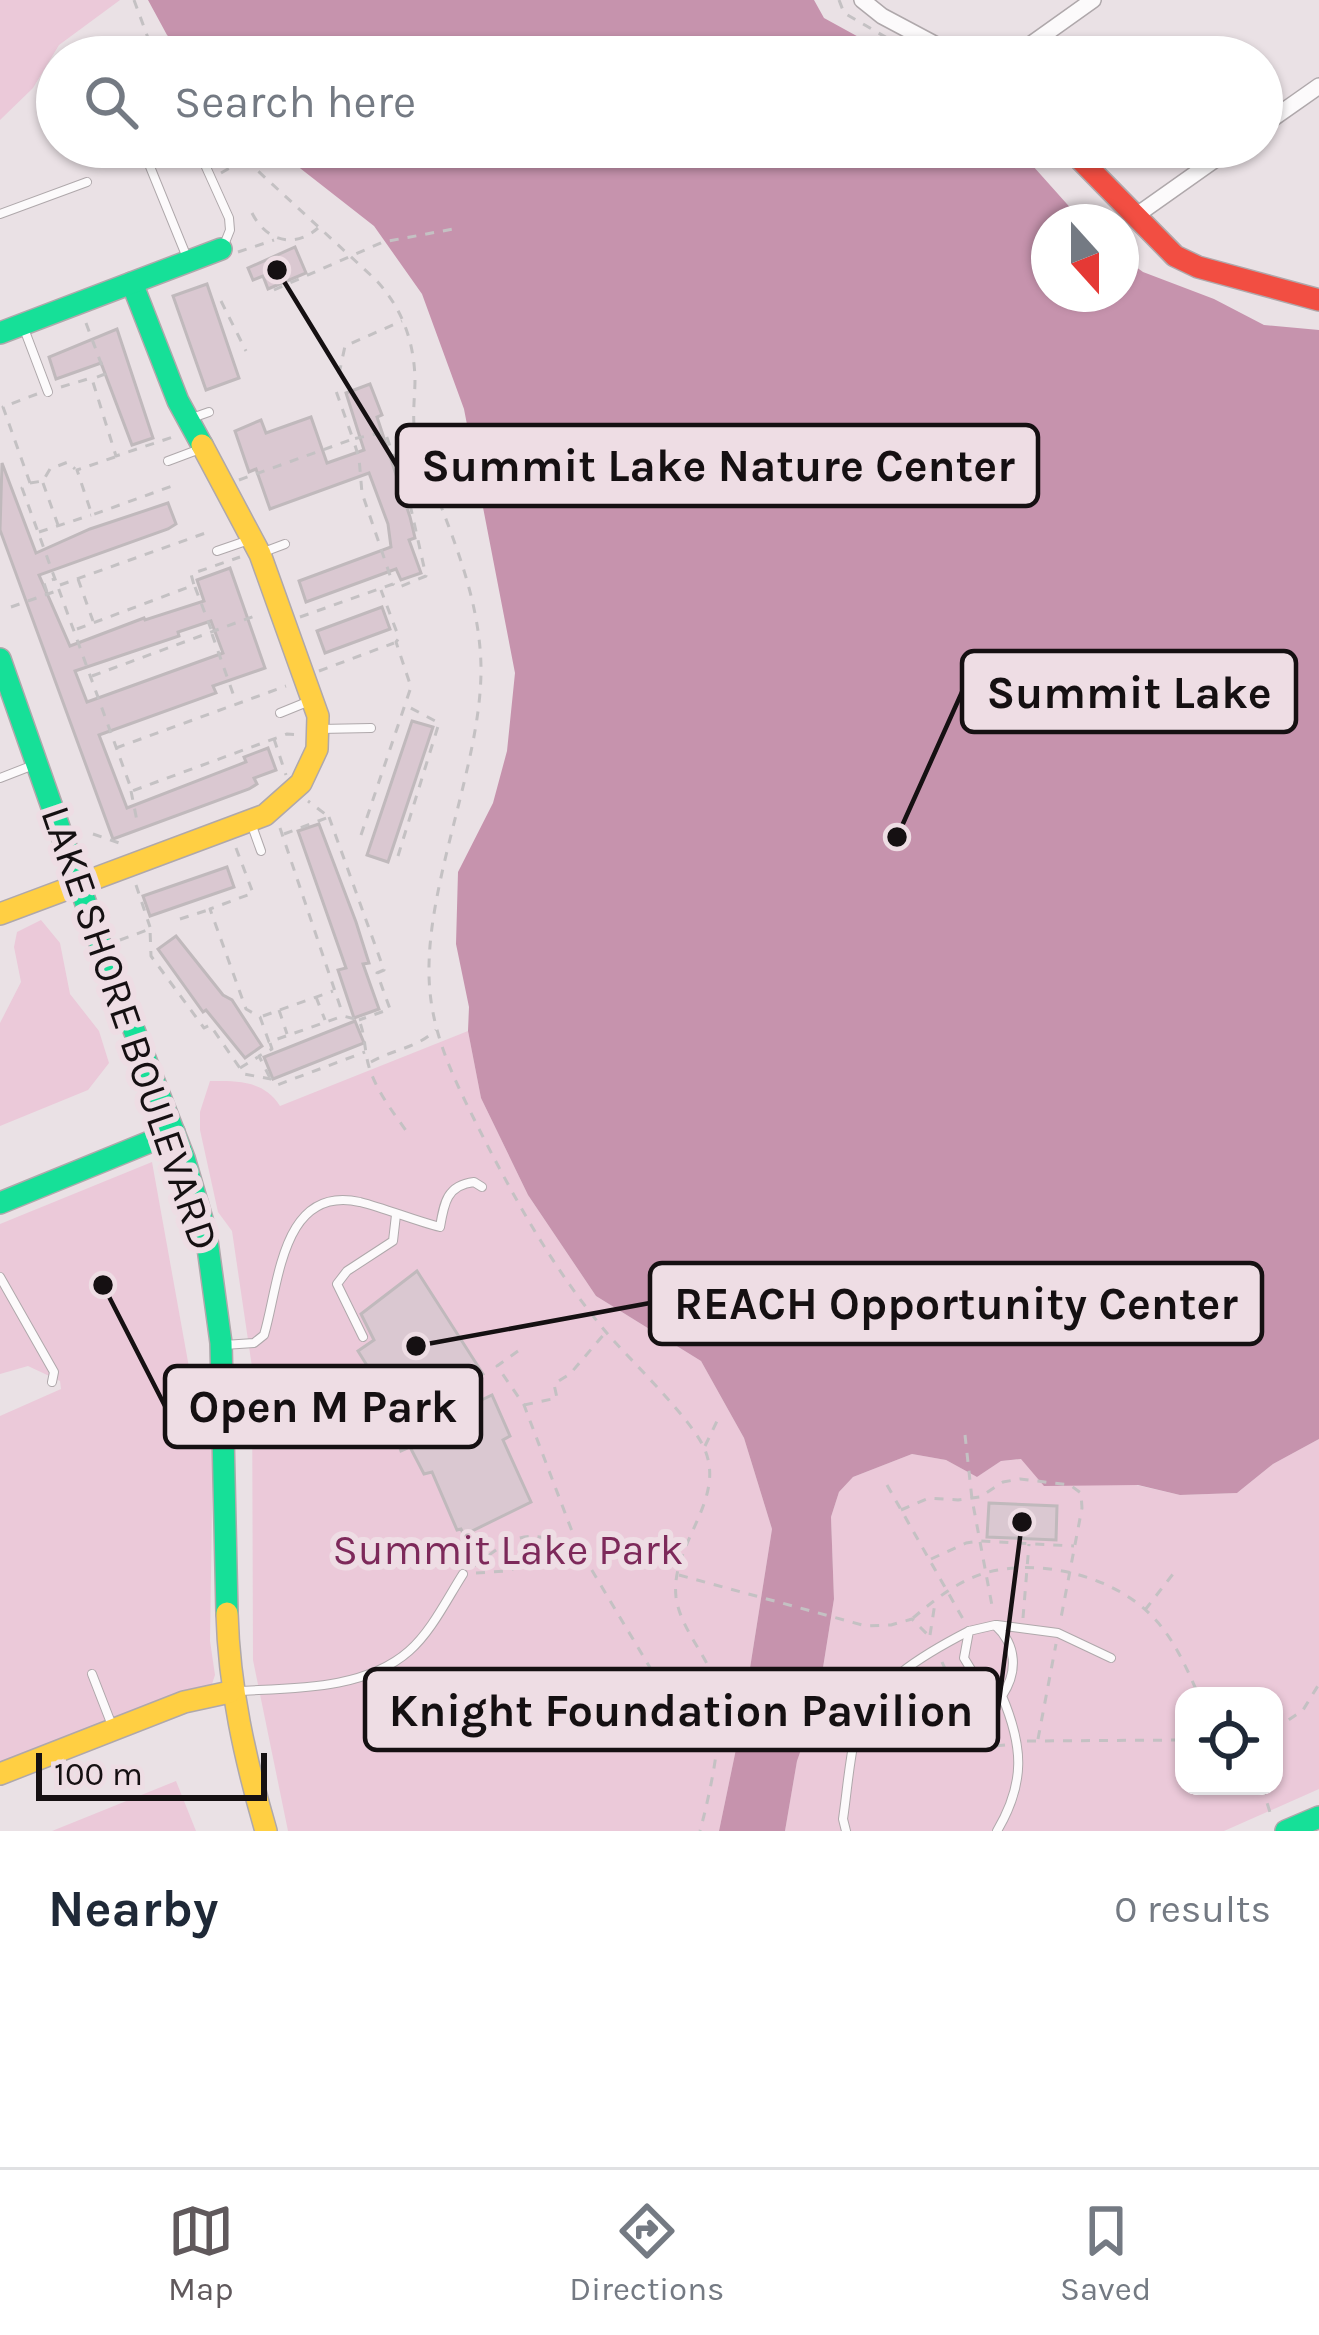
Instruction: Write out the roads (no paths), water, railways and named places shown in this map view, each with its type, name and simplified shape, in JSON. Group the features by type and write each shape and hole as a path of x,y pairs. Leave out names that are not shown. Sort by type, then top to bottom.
{"street":[{"path":"862,0 920,36"},
{"path":"1042,36 1093,0"},
{"path":"1283,111 1319,86"},
{"path":"1088,168 1122,204"},
{"path":"1139,213 1203,168"},
{"path":"1139,222 1162,247 1189,263 1319,300"},
{"path":"0,333 223,253"},
{"path":"0,914 251,821 282,803 301,783 317,749 309,732 313,700 132,283"},
{"name":"LAKE SHORE BOULEVARD","path":"0,659 203,1221 223,1345 224,1614 230,1692 241,1751 266,1831"},
{"path":"0,1203 174,1132"},
{"path":"0,1774 184,1702 230,1692"},
{"path":"1279,1825 1319,1817"}],"lane":[{"path":"151,168 189,262"},
{"path":"208,168 229,218 223,253"},
{"path":"0,214 88,182"},
{"path":"22,324 53,390"},
{"path":"167,461 202,448"},
{"path":"217,551 285,544"},
{"path":"280,713 313,700"},
{"path":"309,732 371,728"},
{"path":"0,778 38,764"},
{"path":"251,821 261,850"},
{"path":"223,1345 254,1343 264,1335 287,1239 300,1220 323,1204 355,1201 440,1227 447,1195 455,1187 474,1182 482,1187"},
{"path":"364,1337 337,1284 347,1271 393,1240 396,1215"},
{"path":"0,1277 54,1372 52,1382"},
{"path":"230,1692 307,1688 368,1674 409,1652 463,1574"},
{"path":"995,1625 1010,1644 1014,1661 1003,1696 1019,1742 1015,1784 997,1831"},
{"path":"846,1831 843,1819 856,1731 900,1674 935,1648 969,1630 1022,1626 1058,1633 1111,1658"},
{"path":"969,1630 964,1640 969,1671 992,1694 1003,1696"},
{"path":"92,1674 114,1730"}],"place":[{"name":"Summit Lake Nature Center","path":"277,270"},
{"name":"Summit Lake","path":"897,837"},
{"name":"Open M Park","path":"103,1285"},
{"name":"REACH Opportunity Center","path":"416,1346"},
{"name":"Knight Foundation Pavilion","path":"1022,1522"}],"park label":[{"name":"Summit Lake Park","path":"508,1550"}]}
